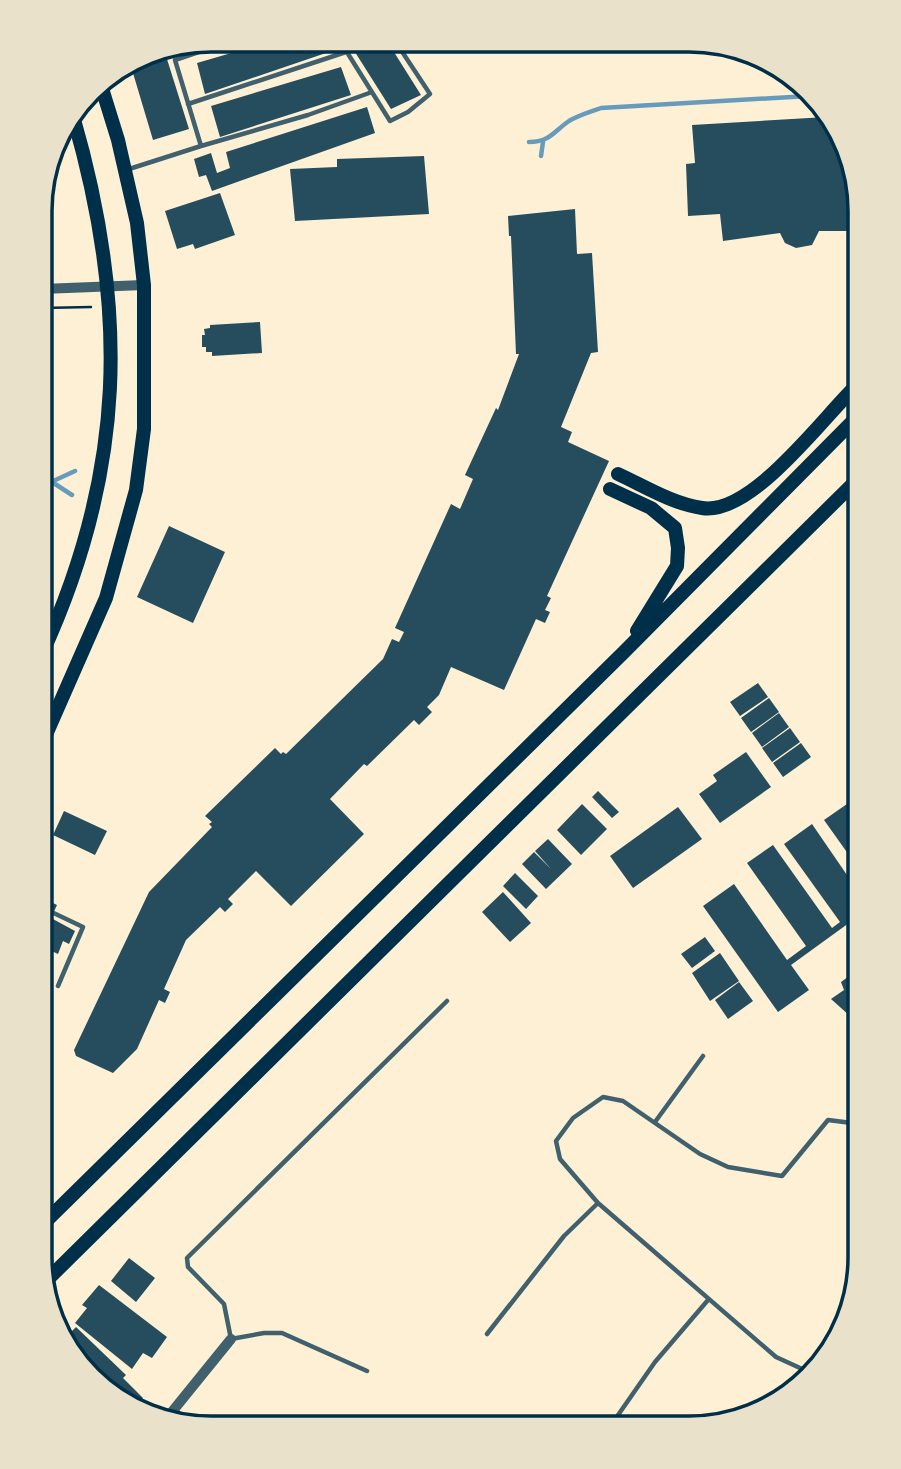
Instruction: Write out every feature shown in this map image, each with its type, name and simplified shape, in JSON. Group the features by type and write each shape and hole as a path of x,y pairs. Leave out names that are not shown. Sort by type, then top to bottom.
{"main road":[{"path":"52,721 106,598 136,490 144,429 144,285 137,223 126,170 104,95"},
{"path":"52,629 87,533 107,439 111,365 108,285 97,211 76,129"},
{"path":"618,474 685,505 705,509 742,499 766,480 848,395"},
{"path":"52,1215 624,652 848,426"},
{"path":"610,489 651,508 665,518 675,528 678,548 677,566 624,652"},
{"path":"54,1274 848,489"}],"street":[{"path":"52,288 144,285"},
{"path":"173,1412 231,1339"}],"lane":[{"path":"188,104 346,52 390,121 408,112 430,94 403,52"},
{"path":"193,54 175,60 201,146"},
{"path":"126,170 308,115 372,92"},
{"path":"52,913 83,927 58,986"},
{"path":"367,1371 282,1333 264,1333 231,1339 224,1304 188,1267 187,1258 447,1001"},
{"path":"655,1122 703,1056"},
{"path":"803,1369 776,1357 598,1203 560,1159 556,1142 573,1118 603,1097 623,1101 701,1154 728,1167 782,1176 828,1120 848,1122"},
{"path":"487,1334 564,1236 598,1203"},
{"path":"617,1416 655,1362 708,1300"}],"path":[{"path":"52,308 91,307"}],"building":[{"path":"234,52 326,53 205,94 197,63"},
{"path":"355,52 394,52 421,95 391,109"},
{"path":"167,59 189,129 153,140 133,73"},
{"path":"341,67 351,95 220,137 211,106"},
{"path":"367,107 375,133 212,191 206,175 199,177 194,159 211,153 217,173 230,168 226,152"},
{"path":"818,118 840,161 847,191 848,231 819,231 812,245 796,248 785,243 780,233 723,241 720,214 688,216 686,164 695,163 692,125"},
{"path":"424,156 429,214 295,221 290,169 337,167 337,159"},
{"path":"220,193 235,235 195,249 193,244 177,249 165,211"},
{"path":"575,209 577,254 592,253 598,352 591,353 561,427 572,432 568,442 609,461 547,596 551,598 545,610 550,612 545,623 536,619 504,690 451,667 439,695 427,707 432,712 419,725 414,720 367,766 364,764 330,799 364,834 291,906 256,871 228,899 233,904 225,912 220,907 186,940 164,989 170,992 165,1003 159,1000 137,1049 113,1073 76,1056 74,1050 149,892 212,827 209,824 212,822 205,816 275,748 281,754 286,754 383,659 392,639 399,642 404,632 395,628 451,504 460,509 473,479 465,475 496,408 498,410 519,354 516,354 508,216"},
{"path":"260,322 262,353 212,356 212,352 206,352 206,347 202,347 204,329 210,328 210,325"},
{"path":"169,526 225,552 193,623 137,597"},
{"path":"758,683 768,697 740,716 730,702"},
{"path":"769,698 779,712 751,732 741,718"},
{"path":"779,713 789,727 762,747 752,733"},
{"path":"790,728 800,742 772,762 762,748"},
{"path":"801,743 811,757 783,777 773,763"},
{"path":"746,752 771,787 720,823 699,794 717,781 713,775"},
{"path":"598,791 619,812 612,818 592,797"},
{"path":"582,804 607,829 581,855 557,830"},
{"path":"848,805 848,854 824,820"},
{"path":"678,807 702,839 633,888 610,856"},
{"path":"64,811 107,831 95,855 53,835"},
{"path":"812,824 848,876 848,924 791,965 809,990 778,1012 703,906 734,884 787,960 806,946 747,863 773,845 832,928 840,922 784,844"},
{"path":"548,839 572,864 546,889 522,864 534,852 551,869 535,851"},
{"path":"515,873 538,896 526,909 503,886"},
{"path":"503,892 531,923 510,942 482,912"},
{"path":"52,902 57,905 52,916"},
{"path":"52,919 75,931 69,944 63,941 58,954 52,951"},
{"path":"705,937 715,951 692,968 681,954"},
{"path":"720,953 739,981 710,1001 692,973"},
{"path":"848,977 848,1014 831,999 844,990 841,982"},
{"path":"739,982 753,1001 728,1019 715,1000"},
{"path":"129,1258 155,1278 136,1302 111,1281"},
{"path":"99,1285 167,1337 152,1358 143,1353 132,1369 75,1323 87,1308 82,1305"},
{"path":"76,1327 126,1375 123,1378 143,1398 132,1395 99,1370 71,1332"}],"waterway":[{"path":"529,142 547,138 569,121 601,108 799,97"},
{"path":"541,156 543,142"},
{"path":"52,482 75,471"},
{"path":"52,482 72,495"}]}
